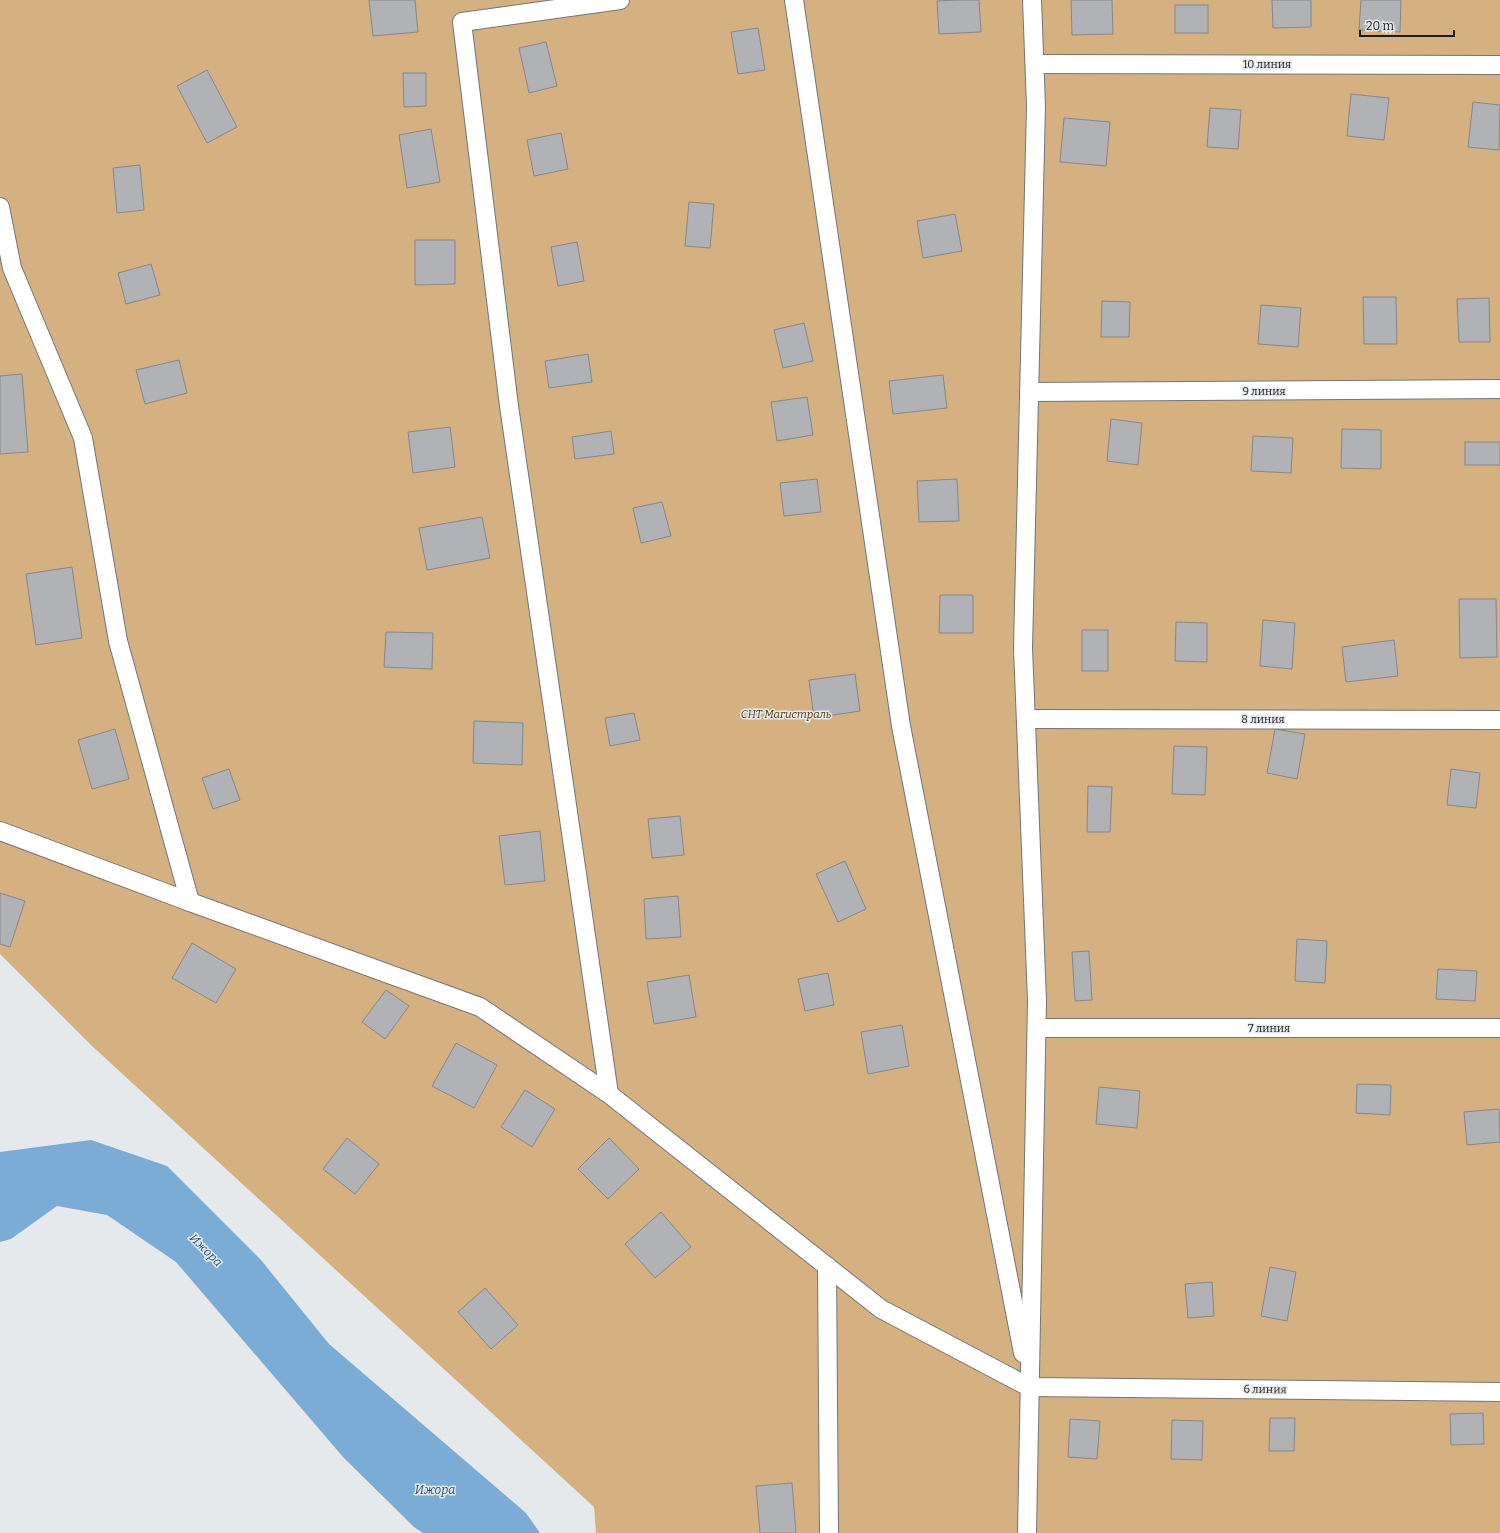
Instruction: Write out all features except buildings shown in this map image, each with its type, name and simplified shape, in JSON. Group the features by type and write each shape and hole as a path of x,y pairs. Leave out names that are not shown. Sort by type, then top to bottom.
{"lane":[{"path":"609,1094 509,406 462,22 620,0"},
{"path":"794,0 901,726 1029,1387"},
{"path":"1027,1533 1037,1028 1023,648 1036,106 1032,0"},
{"name":"10 линия","path":"1035,64 1500,65"},
{"path":"0,207 6,270 84,438 118,641 190,902"},
{"name":"9 линия","path":"1029,392 1500,389"},
{"name":"8 линия","path":"1026,719 1500,720"},
{"path":"0,831 190,902 480,1007 609,1094 881,1309 1029,1387"},
{"name":"7 линия","path":"1037,1028 1500,1028"},
{"path":"827,1266 828,1533"},
{"name":"6 линия","path":"1029,1387 1500,1392"}],"green space":[{"name":"СНТ Магистраль","path":"0,0 1500,0 1500,1533 596,1533 594,1507 92,1046 0,954"}],"water":[{"name":"Ижора","path":"91,1140 167,1166 261,1260 329,1344 526,1513 540,1533 423,1533 414,1527 343,1457 176,1262 107,1215 57,1206 11,1239 0,1242 0,1152"}]}
